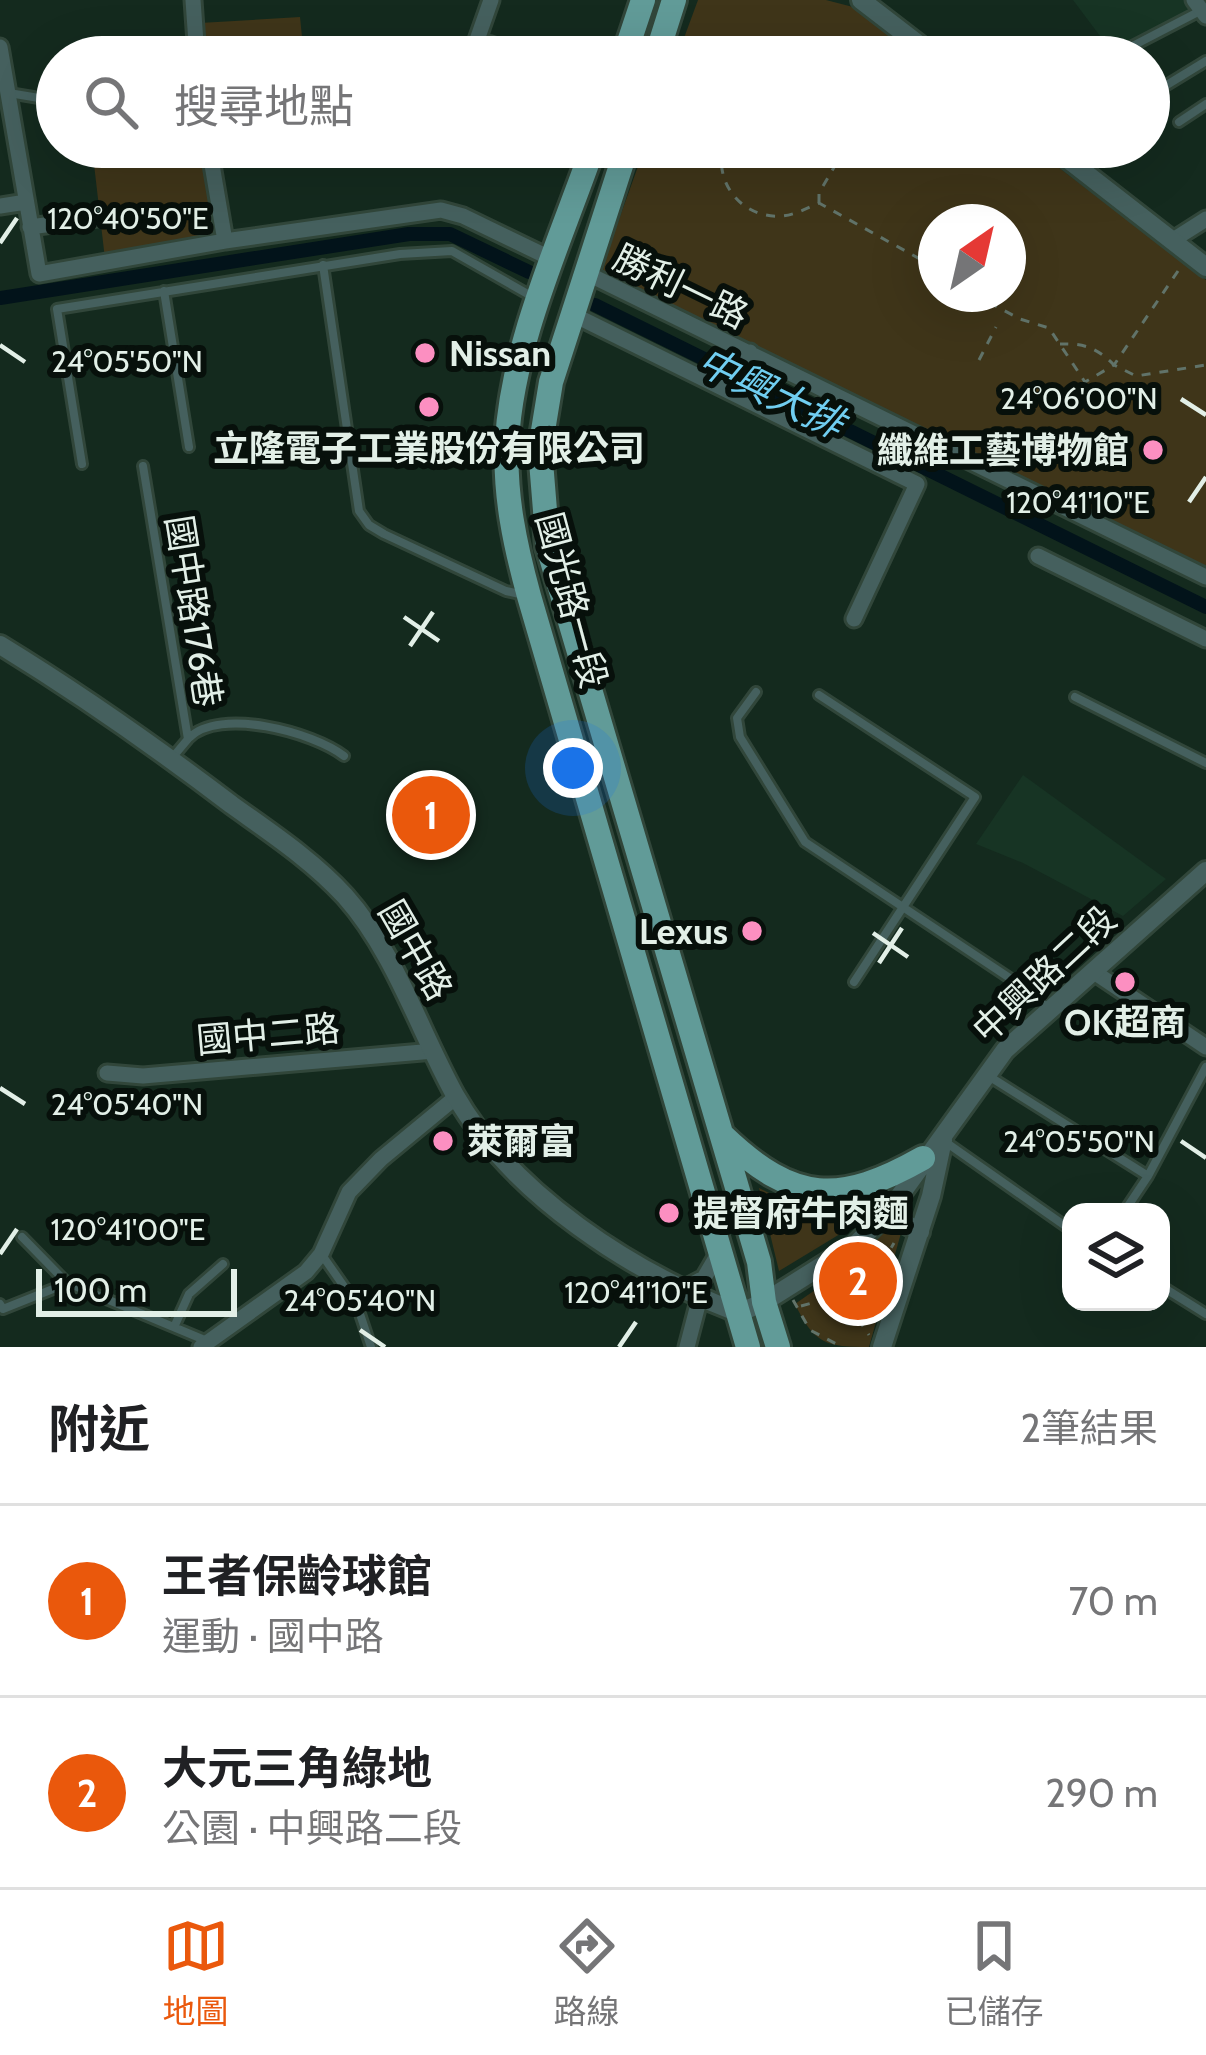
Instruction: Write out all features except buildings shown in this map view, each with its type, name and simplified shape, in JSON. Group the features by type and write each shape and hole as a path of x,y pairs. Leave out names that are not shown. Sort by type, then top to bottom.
{"main road":[{"path":"631,36 643,0"},
{"path":"663,36 674,0"},
{"name":"國光路一段","path":"585,168 518,374 507,441 509,505 529,596 748,1347"},
{"name":"國光路一段","path":"620,168 551,382 543,424 541,480 548,547 759,1262 777,1300 781,1345"},
{"path":"721,1134 771,1177 829,1193 883,1181 923,1158"}],"street":[{"path":"193,0 196,36"},
{"path":"478,36 491,0"},
{"path":"861,0 905,36"},
{"path":"0,46 39,274 441,210 554,260"},
{"path":"213,168 225,242"},
{"path":"1079,168 1206,267"},
{"path":"0,206 26,202"},
{"path":"30,227 97,218"},
{"path":"1173,240 1206,219"},
{"name":"勝利一路","path":"586,273 1206,577"},
{"name":"勝利一路","path":"572,314 917,484 854,619"},
{"name":"勝利一路","path":"731,391 749,352"},
{"path":"1038,556 1206,640"},
{"name":"國中路","path":"0,645 172,759 301,855 348,899 375,940 456,1097 505,1162 610,1247 690,1293 739,1313"},
{"name":"中興路二段","path":"739,1313 777,1300 855,1245 889,1212 985,1073 1050,1010 1202,882"},
{"path":"1094,972 1206,1047"},
{"name":"國中二路","path":"106,1073 143,1076 434,1051"},
{"path":"205,1344 306,1272 321,1254 349,1192 456,1097"},
{"name":"中興路二段","path":"882,1347 920,1232 943,1140"},
{"path":"848,1190 920,1232"},
{"path":"687,1347 690,1293 716,1262 719,1245"},
{"path":"739,1313 781,1345"}],"lane":[{"path":"1149,36 1201,7"},
{"path":"1170,83 1206,61"},
{"path":"5,86 36,94"},
{"path":"1179,122 1206,104"},
{"path":"82,464 57,309 323,265 452,251 540,301"},
{"path":"323,265 359,511 384,534 506,591 529,596"},
{"path":"164,291 189,447"},
{"name":"國中路176巷","path":"143,466 188,739 172,759"},
{"path":"756,692 737,718 740,736 805,842 1020,985 1050,1010"},
{"path":"819,694 976,797 854,982"},
{"path":"1075,697 1206,764"},
{"path":"188,739 200,727 226,721 322,740 344,756"},
{"path":"1130,1203 1206,1067"},
{"path":"985,1073 1148,1176"},
{"path":"943,1140 1062,1225"},
{"path":"22,1237 68,1283 175,1325 205,1344"},
{"path":"321,1254 357,1305 371,1347"},
{"path":"175,1325 189,1294 223,1264"},
{"path":"0,1304 4,1309 68,1283"},
{"path":"1170,1292 1206,1314"}],"path":[{"path":"722,168 726,188 759,213 778,217 819,203 918,258"},
{"path":"819,203 818,193 833,168"},
{"path":"1006,312 1049,328 1085,382 1114,364 1178,271"},
{"path":"979,360 997,327"},
{"path":"1060,344 1082,343 1136,376 1206,365"},
{"path":"868,1347 872,1338 855,1310 894,1243"},
{"path":"777,1300 799,1306 823,1300 844,1312 855,1310"},
{"path":"799,1306 811,1330 842,1347"},
{"path":"844,1312 847,1323 857,1319"}],"shaded area":[{"path":"698,0 826,0 853,7 890,36 685,36"},
{"path":"1073,0 1190,0 1196,9 1143,36 1100,36"},
{"path":"300,17 302,36 202,36 200,23"},
{"path":"94,168 206,168 215,218 211,241 105,259"},
{"path":"637,168 1059,168 1206,280 1206,569 600,272"},
{"path":"1023,775 1166,879 1123,916 1023,863 976,844"},
{"path":"759,1188 798,1207 854,1216 840,1234 779,1271"},
{"path":"884,1227 901,1233 869,1347 823,1340 809,1328 795,1304 858,1260"}],"waterway":[{"name":"中興大排","path":"0,298 409,234 450,234 529,272"},
{"name":"中興大排","path":"595,305 1206,607"}],"place":[{"name":"Nissan","path":"425,353"},
{"name":"立隆電子工業股份有限公司","path":"429,407"},
{"name":"纖維工藝博物館","path":"1153,450"},
{"name":"王者保齡球館","path":"431,815"},
{"name":"Lexus","path":"752,931"},
{"name":"OK超商","path":"1125,982"},
{"name":"萊爾富","path":"443,1141"},
{"name":"提督府牛肉麵","path":"669,1213"},
{"name":"大元三角綠地","path":"858,1281"}]}
